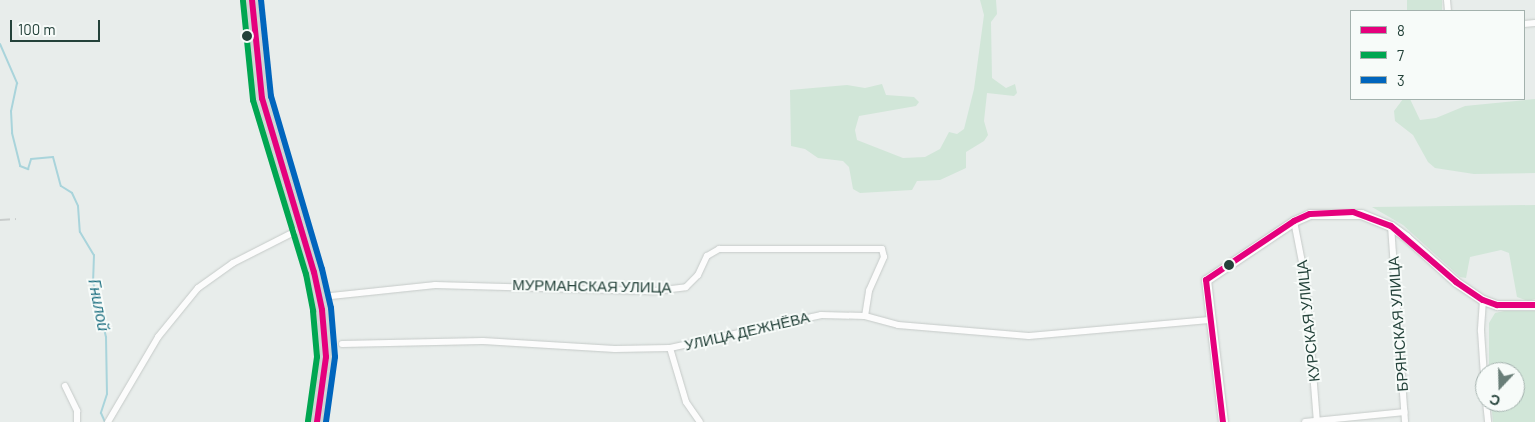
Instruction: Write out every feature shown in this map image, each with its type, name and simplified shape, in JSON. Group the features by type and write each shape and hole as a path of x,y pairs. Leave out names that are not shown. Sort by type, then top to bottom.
{"main road":[{"path":"252,0 262,98 314,272 322,310 326,357 317,422"},
{"path":"1223,422 1209,320 1206,280 1294,221 1310,214 1353,212 1391,226 1456,282 1483,300 1497,305 1535,305"}],"street":[{"name":"КУРСКАЯ УЛИЦА","path":"1294,221 1306,283 1317,421"},
{"name":"БРЯНСКАЯ УЛИЦА","path":"1391,226 1406,422"},
{"path":"108,422 158,337 198,288 233,263 296,231"},
{"name":"МУРМАНСКАЯ УЛИЦА","path":"330,296 435,285 654,290 686,287 698,275 706,256 719,249 882,249 884,257 869,291 865,316"},
{"path":"1483,300 1481,332 1483,362"},
{"name":"УЛИЦА ДЕЖНЁВА","path":"342,344 483,341 615,350 670,348 803,317 865,316 898,325 1029,336 1209,320"},
{"path":"670,348 686,402 700,422"},
{"path":"66,386 77,412 78,422"},
{"path":"1305,422 1405,412"}],"green space":[{"path":"980,0 996,0 997,14 991,22 992,78 1006,88 1015,84 1017,93 1014,96 987,93 984,121 988,135 984,141 966,152 966,168 940,180 917,181 912,190 860,193 853,189 849,167 843,161 818,158 805,149 791,146 790,90 847,85 865,88 882,84 886,95 914,97 919,102 916,106 859,116 855,130 857,140 903,158 925,157 940,149 949,132 957,134 964,129 974,89 984,15"},
{"path":"1407,0 1442,0 1442,10 1407,10"},
{"path":"1535,99 1535,173 1474,174 1435,168 1428,162 1413,135 1395,121 1394,111 1402,100 1410,100 1420,120 1436,118 1465,106"},
{"path":"1535,205 1535,299 1528,301 1517,297 1509,253 1501,250 1470,257 1466,278 1460,277 1403,225 1372,207"},
{"path":"1504,311 1535,311 1535,422 1493,422 1492,412 1525,412 1525,362 1489,362 1489,323 1495,313"}],"waterway":[{"name":"Гнилой","path":"0,44 17,83 11,111 12,133 20,166 28,169 31,159 53,157 61,186 72,193 78,206 80,232 94,255 93,282 106,337 107,394 101,413 105,422"}],"railway":[{"path":"0,220 16,219"}],"transit line":[{"name":"8","path":"252,0 262,98 314,272 322,310 326,357 317,422"},
{"name":"3","path":"261,0 271,96 322,269 331,308 335,357 326,422"},
{"name":"7","path":"243,1 253,100 306,274 313,311 317,357 308,421"},
{"name":"8","path":"1206,280 1294,221 1310,214 1353,212 1391,226 1456,282 1483,300 1497,305 1535,305"},
{"name":"8","path":"1206,280 1223,422"}]}
